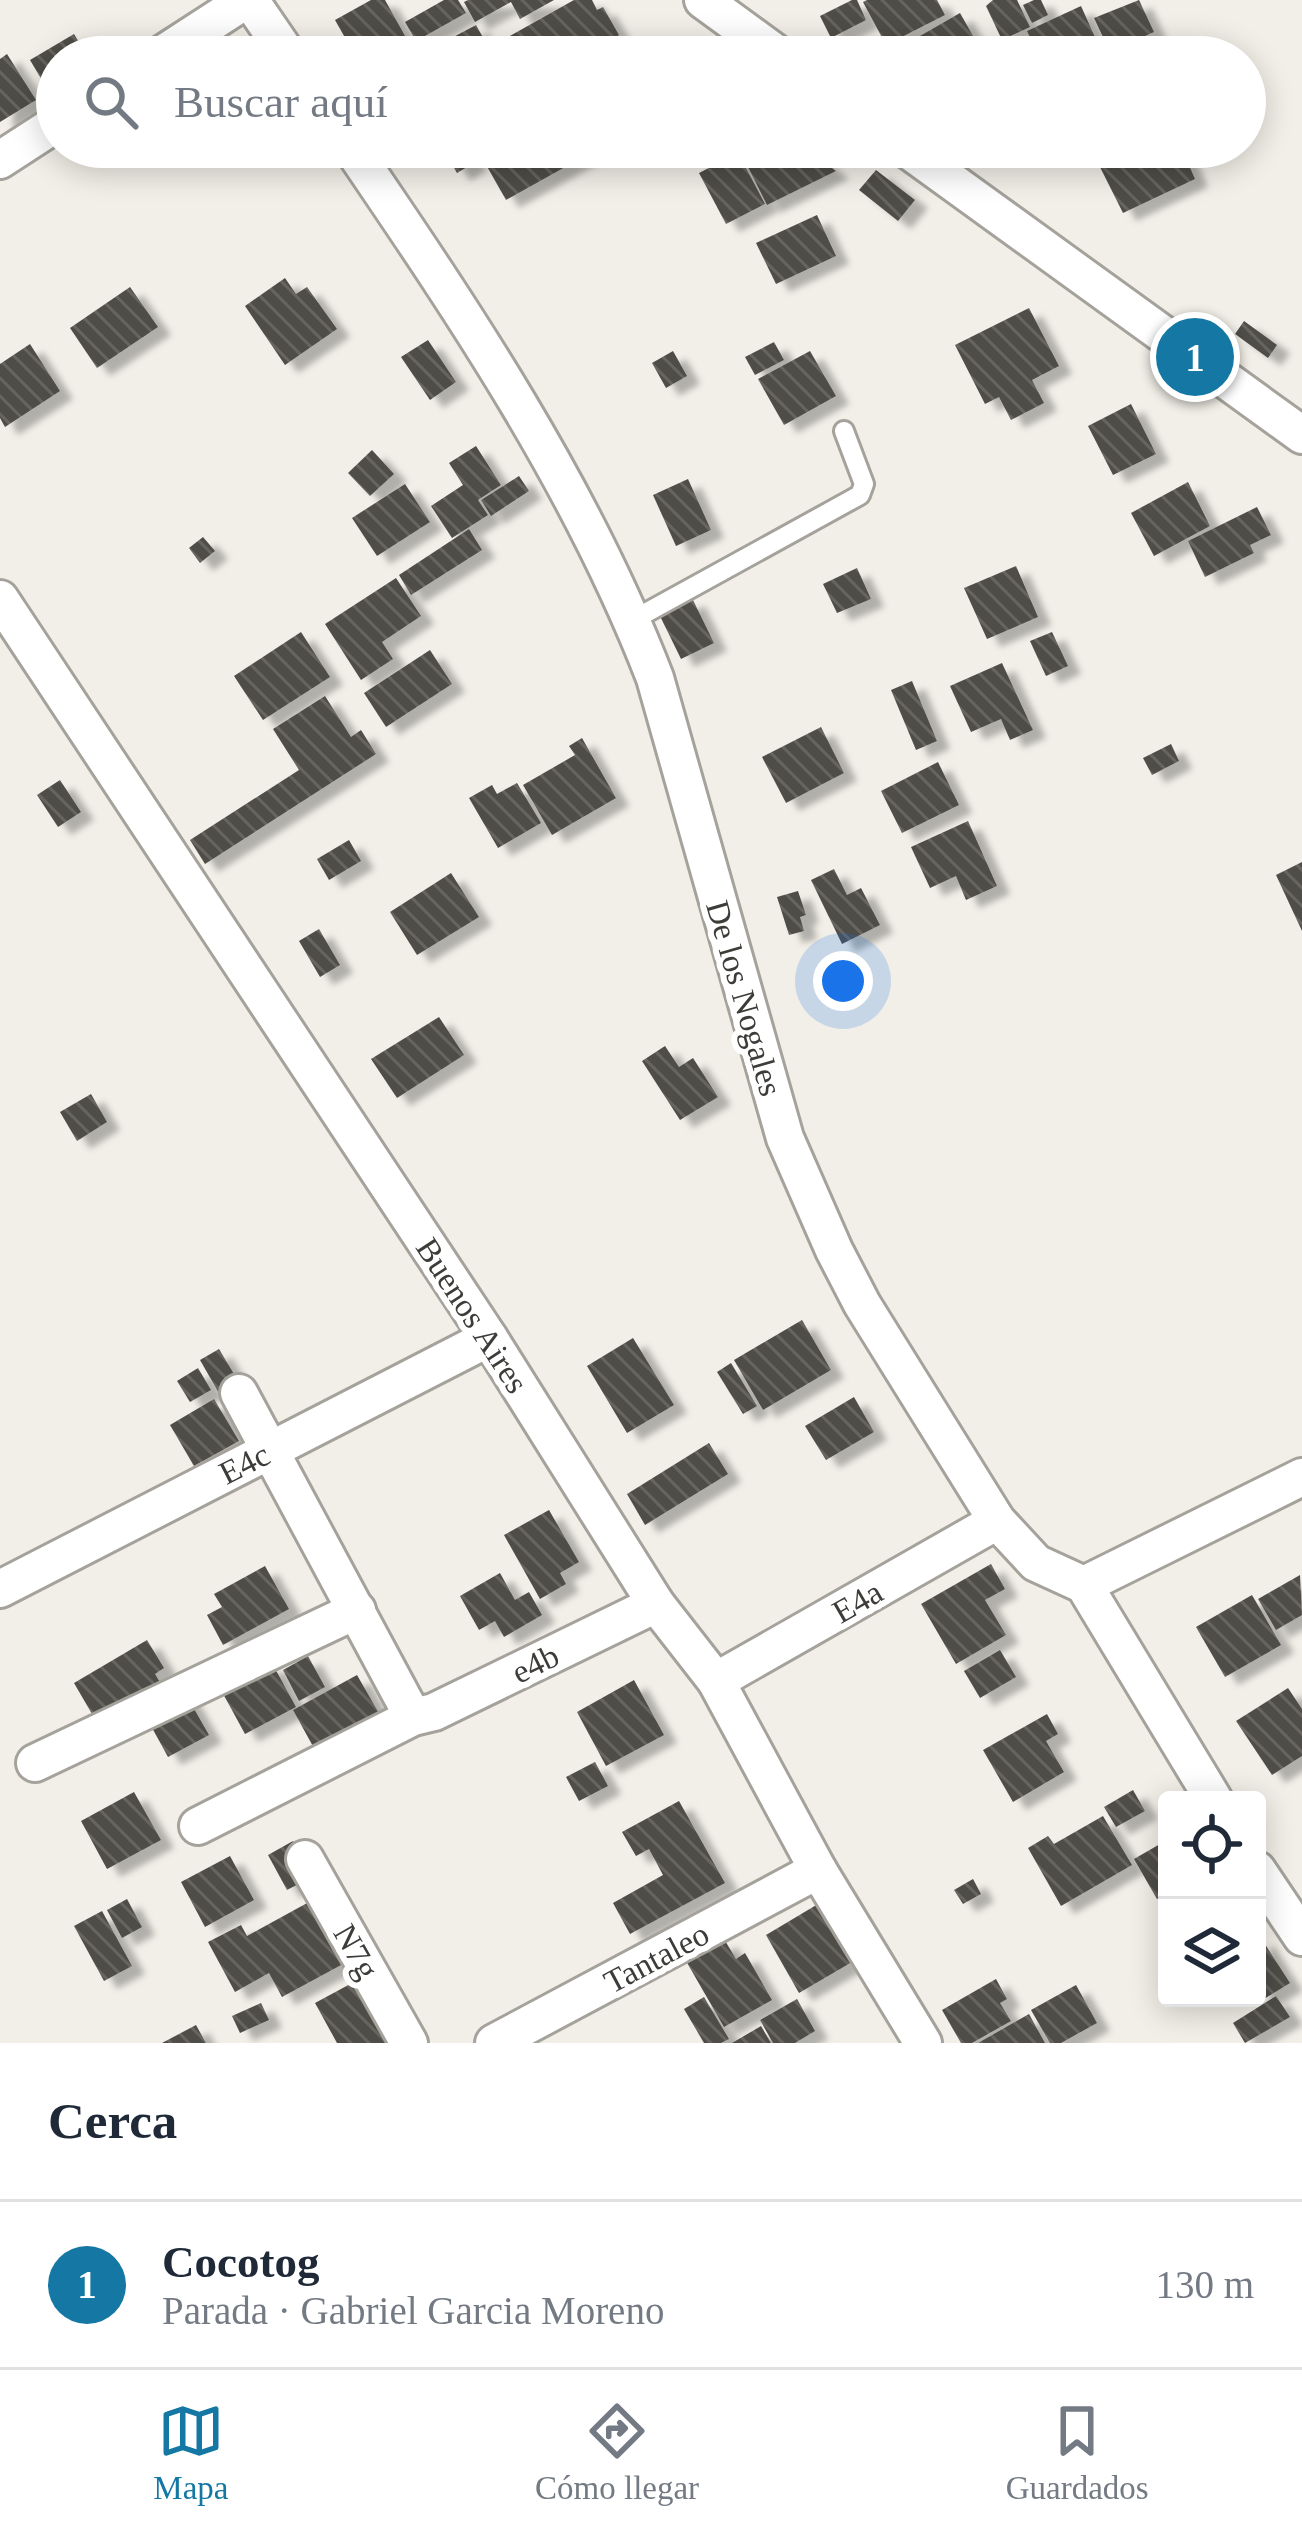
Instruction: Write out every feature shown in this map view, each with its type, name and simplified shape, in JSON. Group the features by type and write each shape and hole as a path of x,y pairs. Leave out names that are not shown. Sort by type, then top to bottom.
{"street":[{"path":"191,36 248,0 274,36"},
{"path":"703,0 752,36"},
{"path":"0,160 36,137"},
{"name":"De los Nogales","path":"365,168 486,346 562,480 633,620 655,678 784,1138 862,1304 998,1521 1036,1563 1084,1585"},
{"path":"933,168 1302,434"},
{"name":"Buenos Aires","path":"0,599 489,1338 656,1604 716,1681 818,1870 923,2043"},
{"name":"E4c","path":"0,1589 489,1338"},
{"path":"239,1393 413,1717"},
{"path":"1209,1791 1084,1585 1297,1489"},
{"name":"E4a","path":"716,1681 998,1521"},
{"name":"e4b","path":"198,1826 413,1717 434,1712 656,1604"},
{"path":"35,1762 357,1610"},
{"name":"N7g","path":"304,1859 410,2043"},
{"name":"Tantaleo","path":"494,2043 818,1870"},
{"path":"1266,1883 1302,1937"}],"lane":[{"path":"633,620 860,494 865,484 844,431"}],"building":[{"path":"371,0 385,0 405,36 344,36 335,20"},
{"path":"444,0 458,0 466,13 425,36 413,36 405,22"},
{"path":"554,0 520,19 511,2 475,22 464,2"},
{"path":"574,0 592,0 597,10 603,7 619,35 617,36 510,36"},
{"path":"857,0 866,20 830,36 820,16"},
{"path":"937,0 945,15 904,36 881,36 863,2"},
{"path":"993,0 1017,0 1030,27 1000,36 986,6"},
{"path":"1041,0 1048,15 1032,23 1023,5"},
{"path":"1139,0 1154,32 1102,36 1094,18"},
{"path":"1081,6 1095,36 1029,36 1027,31"},
{"path":"960,13 973,36 920,36"},
{"path":"476,25 482,36 455,36"},
{"path":"7,54 36,100 0,122 0,59"},
{"path":"488,168 563,168 506,200"},
{"path":"709,168 746,168 765,204 726,224 699,173"},
{"path":"748,168 836,171 767,205"},
{"path":"1100,168 1190,168 1195,179 1123,213"},
{"path":"876,170 915,200 898,221 859,190"},
{"path":"817,215 836,256 776,284 756,243"},
{"path":"285,278 296,294 307,287 337,329 285,365 245,306"},
{"path":"130,287 158,327 97,368 70,328"},
{"path":"1029,308 1059,366 1032,380 1044,403 1011,420 999,397 985,404 955,345"},
{"path":"1244,321 1277,345 1268,358 1235,334"},
{"path":"428,340 456,382 430,400 401,357"},
{"path":"774,342 784,360 755,375 745,357"},
{"path":"30,344 60,391 5,427 0,418 0,364"},
{"path":"673,351 687,376 666,388 652,363"},
{"path":"810,351 836,396 784,425 758,379"},
{"path":"1131,404 1156,454 1113,475 1088,426"},
{"path":"476,446 501,485 478,500 488,515 452,538 431,506 463,485 449,463"},
{"path":"372,450 394,474 370,496 348,473"},
{"path":"519,476 529,491 491,516 481,500"},
{"path":"688,479 711,530 676,546 653,495"},
{"path":"1188,482 1210,526 1154,556 1131,513"},
{"path":"405,484 430,522 377,556 352,518"},
{"path":"1257,507 1271,535 1250,545 1254,553 1205,577 1188,541"},
{"path":"469,529 482,550 411,595 399,575"},
{"path":"203,537 215,551 200,563 189,548"},
{"path":"1016,566 1038,617 987,639 964,588"},
{"path":"857,568 871,599 837,613 823,584"},
{"path":"396,578 421,616 382,642 393,659 361,680 325,624"},
{"path":"692,598 714,643 681,659 659,614"},
{"path":"301,632 330,677 263,720 234,676"},
{"path":"1052,632 1068,666 1046,676 1030,641"},
{"path":"430,650 452,684 386,727 364,693"},
{"path":"1002,663 1033,730 1010,740 1001,719 971,732 950,686"},
{"path":"912,681 937,741 916,750 891,690"},
{"path":"325,696 351,737 361,730 376,754 205,864 190,840 299,770 273,729"},
{"path":"821,727 844,773 786,803 762,757"},
{"path":"582,738 616,798 552,835 523,785 575,755 569,746"},
{"path":"1171,744 1179,761 1152,775 1143,758"},
{"path":"938,762 959,805 902,833 881,791"},
{"path":"60,780 81,812 58,827 37,795"},
{"path":"517,783 541,823 498,848 469,798 492,785 497,794"},
{"path":"968,821 997,886 966,900 956,876 930,888 911,847"},
{"path":"349,840 361,861 329,880 317,859"},
{"path":"1302,862 1302,931 1276,875"},
{"path":"834,869 847,895 861,888 880,925 842,944 811,880"},
{"path":"451,873 479,917 417,955 390,912"},
{"path":"798,891 806,915 800,917 804,931 789,935 777,897"},
{"path":"319,929 340,965 320,977 299,941"},
{"path":"439,1017 464,1055 397,1098 371,1059"},
{"path":"665,1046 679,1067 693,1058 718,1097 680,1120 642,1061"},
{"path":"91,1094 107,1122 77,1141 60,1112"},
{"path":"802,1320 831,1370 763,1410 734,1360"},
{"path":"633,1338 674,1405 627,1433 587,1366"},
{"path":"219,1349 240,1384 220,1395 200,1360"},
{"path":"731,1363 757,1406 743,1414 717,1372"},
{"path":"198,1368 211,1390 190,1402 177,1381"},
{"path":"854,1397 874,1432 826,1460 805,1426"},
{"path":"214,1399 239,1441 194,1466 170,1425"},
{"path":"709,1443 728,1474 645,1525 627,1494"},
{"path":"549,1510 579,1562 560,1573 566,1584 540,1599 504,1535"},
{"path":"991,1564 1005,1589 985,1600 1006,1635 956,1664 921,1604"},
{"path":"265,1566 289,1609 223,1645 207,1615 222,1607 214,1594"},
{"path":"500,1573 515,1600 529,1592 542,1615 504,1637 495,1621 479,1630 460,1596"},
{"path":"1300,1575 1302,1615 1276,1630 1258,1599"},
{"path":"1252,1595 1281,1645 1225,1677 1196,1627"},
{"path":"147,1640 164,1668 155,1674 164,1689 99,1726 74,1683"},
{"path":"1000,1650 1016,1677 980,1698 964,1671"},
{"path":"308,1656 325,1687 299,1701 283,1670"},
{"path":"272,1663 296,1707 245,1734 221,1690"},
{"path":"357,1675 380,1715 315,1750 293,1710"},
{"path":"634,1680 664,1735 606,1766 577,1712"},
{"path":"1288,1688 1302,1709 1302,1756 1272,1775 1236,1721"},
{"path":"185,1693 209,1735 168,1757 145,1715"},
{"path":"1047,1714 1058,1734 1046,1741 1064,1772 1013,1802 983,1750"},
{"path":"595,1762 608,1786 579,1801 566,1777"},
{"path":"1133,1790 1145,1811 1116,1827 1104,1807"},
{"path":"134,1792 161,1840 107,1869 81,1821"},
{"path":"679,1801 725,1883 630,1934 613,1903 663,1875 649,1849 636,1856 622,1832"},
{"path":"1103,1816 1132,1865 1061,1906 1028,1848 1048,1836 1054,1844"},
{"path":"293,1841 312,1877 287,1890 268,1855"},
{"path":"1158,1845 1158,1898 1157,1899 1134,1859"},
{"path":"230,1856 254,1900 205,1927 181,1882"},
{"path":"973,1879 981,1894 963,1904 954,1890"},
{"path":"127,1899 142,1927 122,1938 107,1910"},
{"path":"309,1902 343,1964 282,1997 269,1973 235,1992 208,1942 241,1925 247,1936"},
{"path":"818,1904 852,1962 799,1993 766,1935"},
{"path":"102,1911 132,1966 104,1981 74,1926"},
{"path":"724,1939 736,1959 745,1953 772,2000 724,2027 686,1961"},
{"path":"1266,1946 1290,1983 1266,1998"},
{"path":"365,1976 401,2043 337,2043 315,2003"},
{"path":"996,1979 1007,1999 1000,2003 1011,2021 972,2043 961,2043 942,2010"},
{"path":"1076,1985 1097,2023 1061,2043 1050,2043 1031,2010"},
{"path":"1276,1996 1290,2017 1245,2043 1233,2023 1266,2007"},
{"path":"704,1997 729,2039 721,2043 704,2043 684,2009"},
{"path":"797,1999 815,2031 795,2043 773,2043 760,2020"},
{"path":"261,2003 269,2020 240,2033 232,2016"},
{"path":"1029,2014 1045,2043 978,2043"},
{"path":"196,2025 206,2043 162,2043"},
{"path":"761,2026 771,2043 732,2043"}],"place":[{"name":"Cocotog","path":"1195,357"}]}
